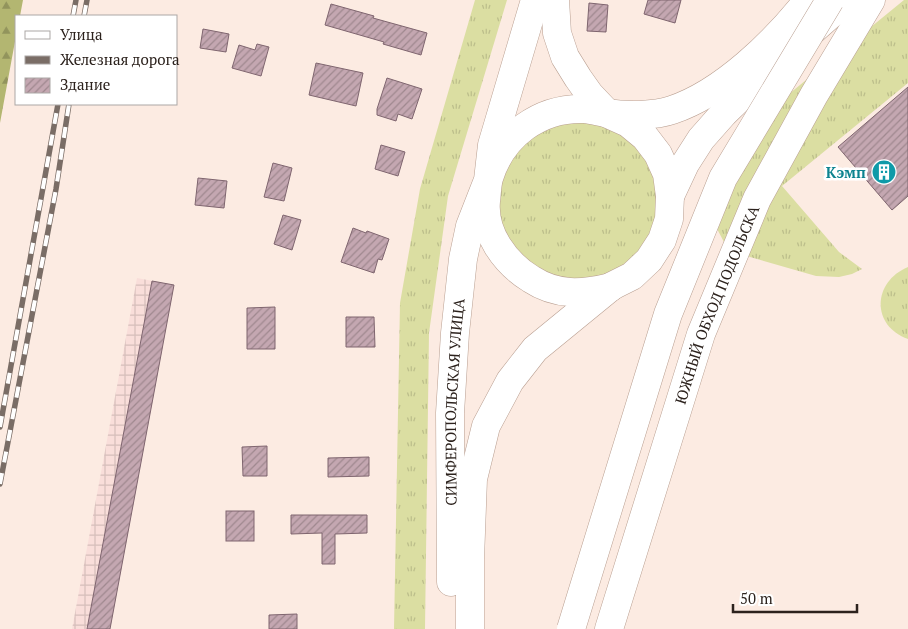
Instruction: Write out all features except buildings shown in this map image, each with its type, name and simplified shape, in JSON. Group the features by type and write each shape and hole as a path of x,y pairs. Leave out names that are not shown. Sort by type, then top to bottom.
{"main road":[{"path":"488,180 496,159 508,141 524,126 543,116 565,110 587,109 608,114 628,123 645,137 658,154 667,174 670,196 669,219 662,240 649,260 632,276 612,286 588,293 563,292 539,284 518,271 501,252 490,230 486,205 488,180 492,144 535,0"},
{"path":"555,0 557,33 565,58 590,95 608,114 640,114 670,111 698,98 738,72 788,26 808,0"},
{"path":"571,629 668,314 723,178 830,0"},
{"path":"670,196 685,164 701,139 724,113 781,58 847,0"},
{"name":"ЮЖНЫЙ ОБХОД ПОДОЛЬСКА","path":"610,629 701,334 757,199 814,95 871,0"},
{"name":"СИМФЕРОПОЛЬСКАЯ УЛИЦА","path":"452,629 450,413 455,333 463,259 470,226 488,180"},
{"name":"СИМФЕРОПОЛЬСКАЯ УЛИЦА","path":"470,629 473,480 486,426 510,381 535,349 612,286"}],"shaded area":[{"path":"137,278 174,285 110,629 72,629"}],"green space":[{"path":"0,0 23,0 20,15 15,15 15,41 0,123"},
{"path":"475,0 507,0 448,196 429,333 425,629 394,629 400,303 420,189"},
{"path":"904,0 908,0 908,83 782,186 839,252 862,269 839,277 816,276 743,255 725,244 715,225 729,143"},
{"path":"578,121 608,127 628,139 640,151 652,171 658,201 652,231 640,251 628,263 608,275 578,281 548,275 528,263 516,251 504,231 498,201 504,171 516,151 528,139 548,127"},
{"path":"908,267 908,339 896,333 887,324 882,314 881,304 882,293 888,283 896,274"}],"railway":[{"path":"73,15 76,0"},
{"path":"84,15 87,0"},
{"path":"0,427 58,105"},
{"path":"0,484 56,189 69,105"}],"place":[{"name":"Кэмп","path":"884,172"}]}
